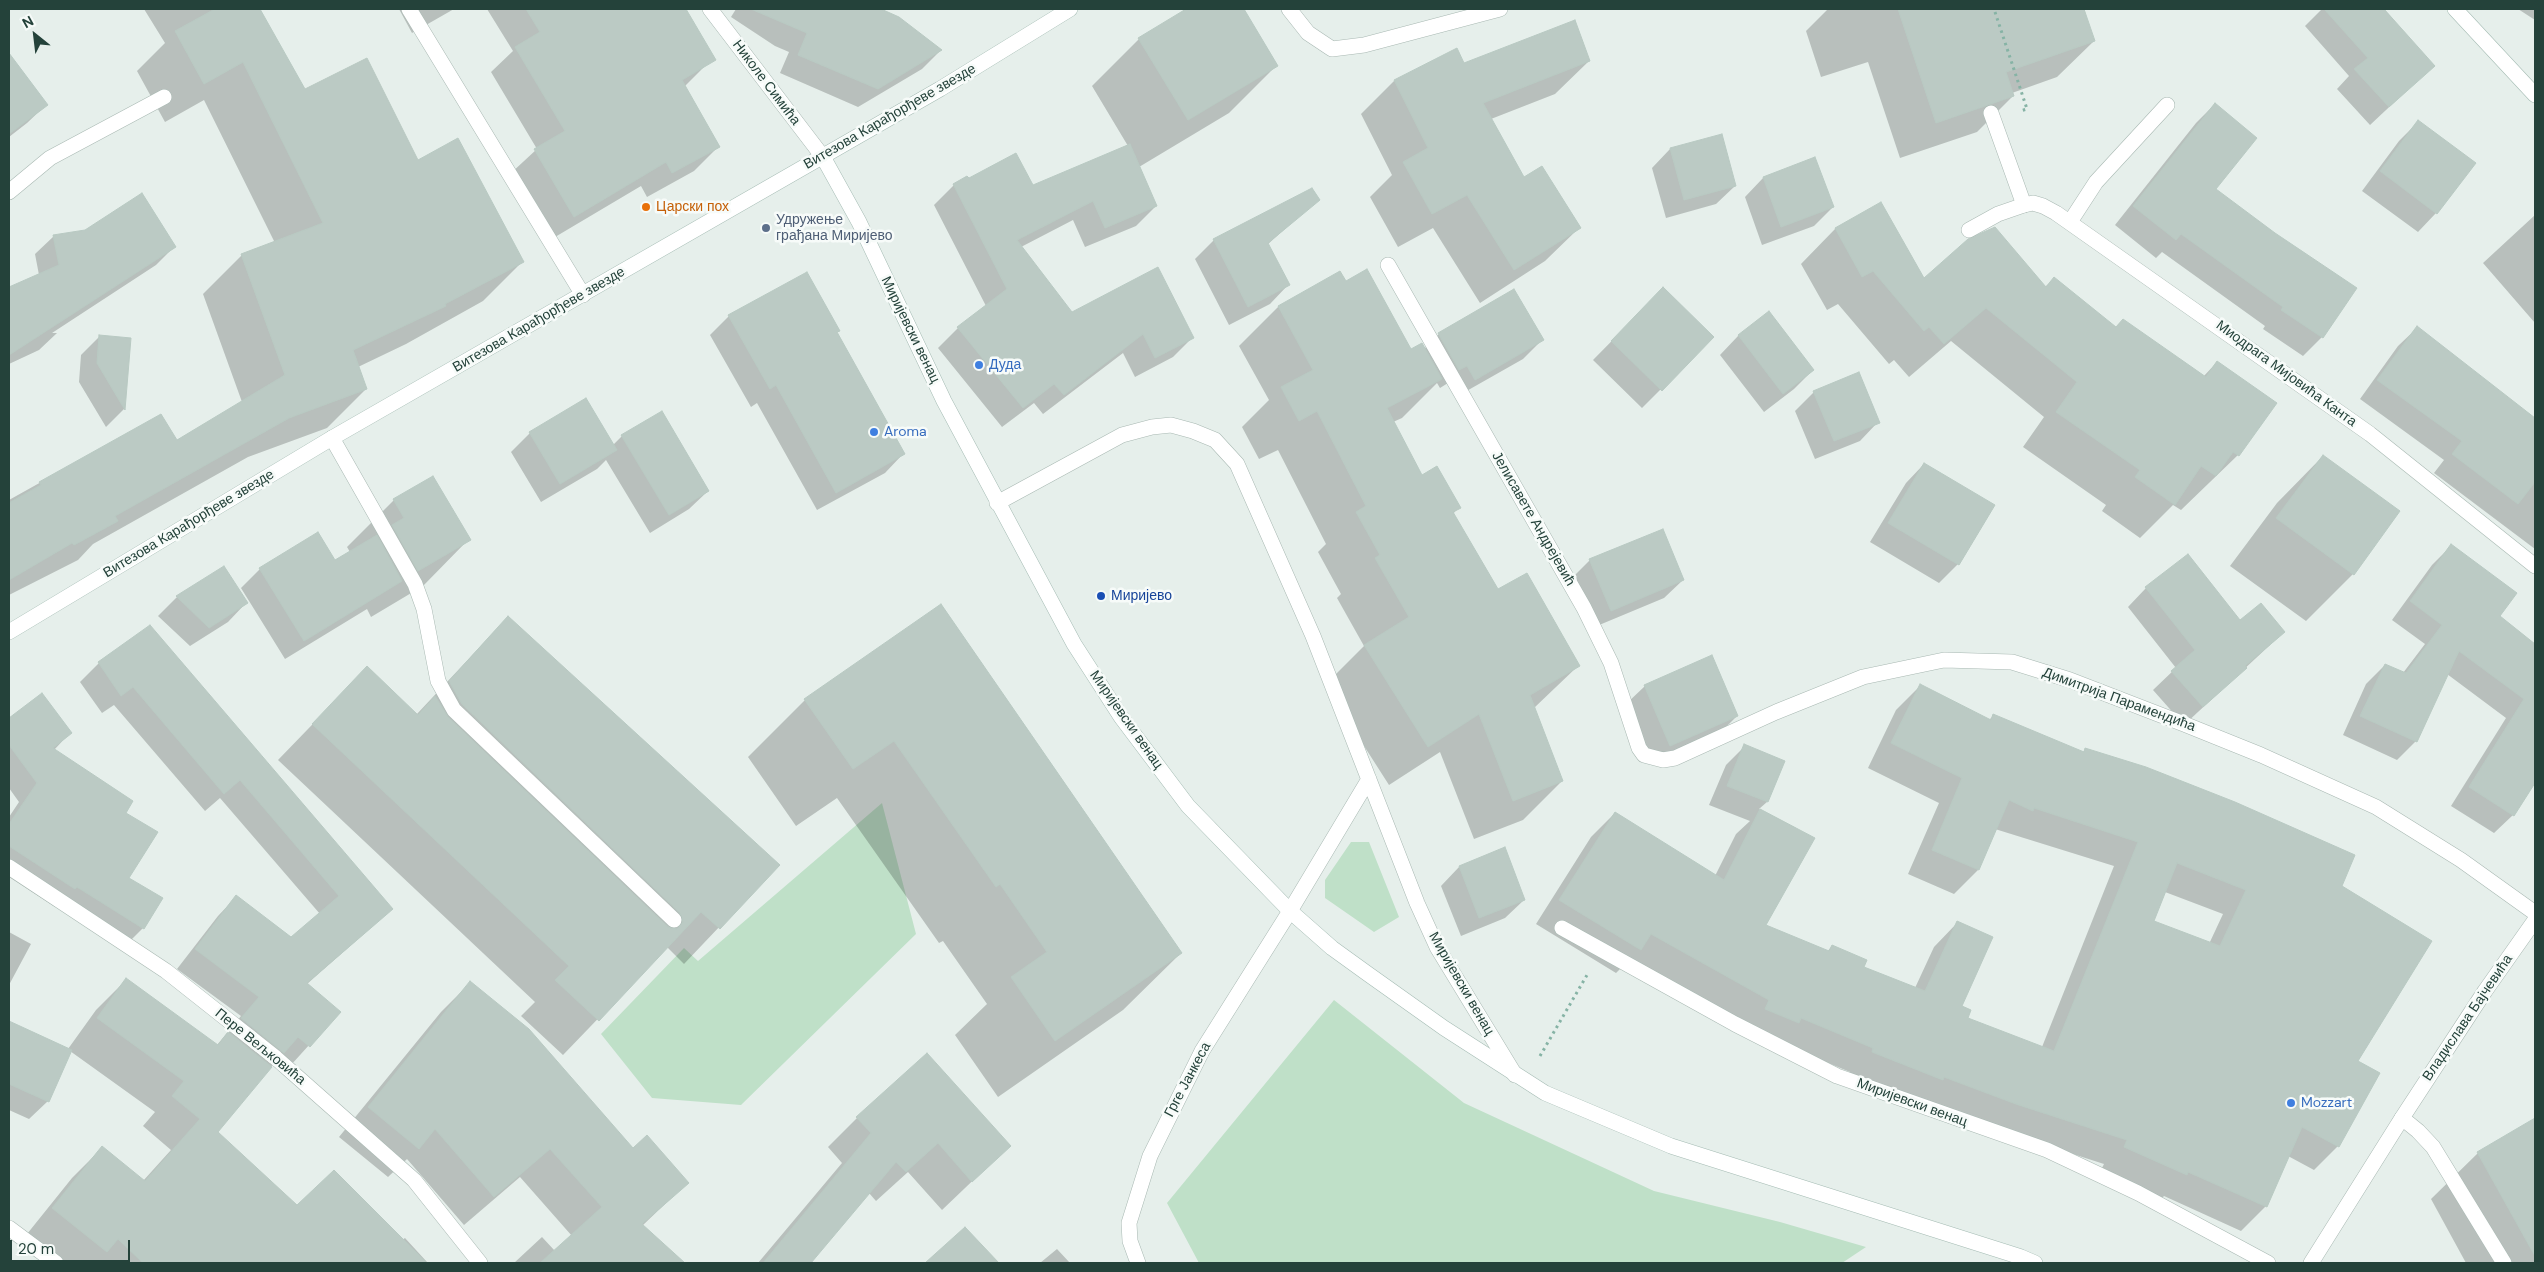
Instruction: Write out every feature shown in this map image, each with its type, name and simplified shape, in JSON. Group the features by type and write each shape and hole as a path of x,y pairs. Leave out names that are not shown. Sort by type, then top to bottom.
{"street":[{"path":"409,9 583,294"},
{"name":"Николе Симића","path":"710,9 823,157"},
{"name":"Витезова Карађорђеве звезде","path":"9,632 332,438 940,89 1070,9"},
{"path":"1289,9 1308,33 1332,49 1364,45 1500,9"},
{"path":"2455,9 2535,95"},
{"path":"9,192 50,158 164,97"},
{"path":"2070,222 2096,182 2167,105"},
{"path":"1993,117 2024,205"},
{"name":"Миријевски венац","path":"823,157 859,222 944,401 1074,644 1121,717 1188,806 1290,912 1332,948 1444,1028 1520,1079 1569,1104 1671,1146 2035,1263"},
{"name":"Миодрага Мијовића Канта","path":"1969,230 1998,214 2033,203 2043,206 2070,222 2370,434 2535,566"},
{"name":"Јелисавете Андрејевић","path":"1388,265 1584,608 1611,663 1639,748 1652,758 1675,758"},
{"name":"Миријевски венац","path":"997,503 1122,435 1170,426 1192,431 1214,440 1237,464 1313,636 1437,948 1520,1079"},
{"path":"332,438 415,584 424,609 438,681 454,710 674,920"},
{"name":"Димитрија Парамендића","path":"1675,758 1776,712 1863,677 1944,660 2012,662 2070,680 2184,724 2376,807 2461,860 2535,912"},
{"path":"1290,912 1369,779"},
{"name":"Пере Вељковића","path":"9,867 166,971 276,1058 414,1180 480,1263"},
{"name":"Грге Јанкеса","path":"1138,1263 1130,1241 1129,1223 1150,1156 1202,1051 1290,912"},
{"name":"Владислава Бајчевића","path":"2311,1263 2402,1118 2485,991 2535,920"},
{"name":"Миријевски венац","path":"1562,928 1735,1024 1837,1076 2046,1150 2138,1193 2268,1263"},
{"path":"2402,1118 2433,1147 2504,1263"},
{"path":"9,1228 56,1263"}],"path":[{"path":"1993,117 2028,108 1995,12"},
{"path":"1520,1079 1602,950"}],"green space":[{"path":"882,803 916,934 741,1105 652,1098 601,1034 684,948 698,961"},
{"path":"1351,842 1369,842 1399,917 1374,932 1325,898 1325,880"},
{"path":"1334,1000 1464,1103 1654,1191 1780,1222 1866,1247 1842,1263 1199,1263 1167,1203"}],"building":[{"path":"215,9 260,9 305,89 367,58 418,160 458,138 524,262 445,304 446,306 353,350 367,389 289,418 115,516 118,521 74,545 72,543 9,580 9,503 41,485 39,482 161,414 177,440 285,375 241,254 323,223 243,62 204,84 175,31"},
{"path":"526,9 686,9 716,60 682,80 720,147 672,173 666,162 574,217 534,149 565,131 515,47 540,32"},
{"path":"751,9 881,9 899,17 942,50 878,89 798,55 807,33"},
{"path":"1186,9 1244,9 1278,66 1188,120 1138,38"},
{"path":"1898,9 2084,9 2095,41 2006,72 2014,96 1936,123"},
{"path":"2324,9 2384,9 2435,66 2389,107 2354,69 2368,58"},
{"path":"1575,20 1590,61 1483,103 1524,177 1542,166 1581,228 1514,270 1467,195 1432,214 1403,162 1428,148 1394,80 1457,48 1464,63"},
{"path":"9,53 48,105 9,134"},
{"path":"2215,103 2257,138 2216,189 2275,233 2357,288 2323,338 2281,310 2283,307 2181,234 2176,240 2133,206"},
{"path":"2418,120 2476,163 2437,214 2380,171"},
{"path":"1722,134 1736,186 1684,200 1670,148"},
{"path":"1130,144 1157,206 1105,228 1093,201 1017,240 1072,312 1158,267 1194,338 1155,358 1143,334 1064,395 1054,384 1023,408 957,327 1007,289 953,184 967,176 969,178 1016,153 1033,185"},
{"path":"1815,157 1834,207 1781,227 1763,177"},
{"path":"1312,188 1320,200 1268,243 1290,285 1248,307 1213,239"},
{"path":"142,193 176,247 9,355 9,287 59,265 53,235 85,230"},
{"path":"1881,202 1924,278 1968,239 1995,227 2046,287 2054,277 2116,327 2123,319 2206,377 2217,361 2277,403 2239,456 2233,452 2216,476 2201,466 2175,505 2135,477 2140,470 2056,412 2077,382 1986,308 1944,344 1929,327 1924,331 1873,271 1862,277 1835,228"},
{"path":"1367,269 1411,349 1422,343 1442,379 1387,408 1422,475 1437,466 1461,508 1453,512 1498,589 1527,573 1580,666 1530,695 1563,781 1513,801 1479,714 1428,747 1364,645 1409,617 1375,558 1380,555 1356,512 1366,506 1317,411 1299,421 1281,387 1313,370 1278,306 1340,271 1346,281"},
{"path":"807,272 840,331 837,332 905,454 836,493 776,385 770,389 728,315"},
{"path":"1663,287 1714,337 1662,391 1611,341"},
{"path":"1514,289 1544,340 1475,380 1467,366 1459,370 1438,333"},
{"path":"1769,311 1814,370 1783,394 1738,335"},
{"path":"2417,326 2535,418 2535,482 2518,504 2452,454 2462,441 2377,380"},
{"path":"99,335 131,338 125,410 97,363"},
{"path":"1859,372 1880,423 1834,441 1813,391"},
{"path":"586,398 617,450 560,484 529,432"},
{"path":"662,411 709,491 669,515 621,435"},
{"path":"2323,455 2400,511 2354,575 2276,518"},
{"path":"1924,463 1995,505 1959,565 1888,523"},
{"path":"433,476 471,540 418,571 392,525 404,518 393,499"},
{"path":"1663,529 1684,580 1611,611 1589,559"},
{"path":"318,532 335,560 377,535 402,581 304,641 259,568"},
{"path":"2451,544 2517,593 2500,616 2535,644 2535,783 2514,816 2469,787 2524,699 2459,651 2417,742 2360,716 2385,664 2406,673 2442,625 2410,601"},
{"path":"2188,554 2240,620 2261,603 2285,632 2245,666 2247,668 2203,707 2171,671 2195,650 2145,587"},
{"path":"224,566 248,603 209,628 176,596"},
{"path":"941,604 1182,953 1055,1041 1011,977 1047,952 1000,884 996,887 894,741 853,769 804,699"},
{"path":"508,616 780,865 720,929 701,912 599,1021 555,980 569,966 312,724 367,666 418,715 435,696 448,717 668,927 677,929 683,922 680,913 462,704 449,681"},
{"path":"150,625 393,909 307,983 341,1012 310,1047 298,1037 284,1053 241,1018 259,997 195,949 236,895 291,937 339,896 240,780 224,794 133,687 121,696 98,662"},
{"path":"1712,655 1738,716 1670,746 1644,685"},
{"path":"1920,684 1991,720 1993,714 2084,752 2085,748 2146,767 2235,802 2355,855 2342,886 2432,941 2358,1061 2380,1073 2339,1147 2302,1127 2267,1207 2188,1172 2187,1175 2124,1147 2127,1140 2016,1104 1944,1077 1943,1080 1872,1052 1873,1048 1801,1018 1799,1023 1765,1009 1769,1000 1651,934 1641,950 1559,900 1615,812 1724,880 1760,809 1815,838 1766,925 1829,951 1832,945 1867,960 1864,967 1925,991 1957,921 1993,937 1962,1006 1971,1010 1968,1018 2054,1051 2138,842 2034,808 2033,811 2009,800 1979,870 1932,850 1962,778 1891,743","holes":["2177,863 2246,890 2220,946 2154,921"]},
{"path":"42,693 72,733 53,748 133,801 126,813 158,832 129,878 163,898 144,929 77,887 75,889 9,846 9,824 37,783 9,745 9,718"},
{"path":"1744,744 1785,761 1768,802 1727,786"},
{"path":"1505,847 1525,900 1479,918 1459,866"},
{"path":"126,978 218,1045 228,1032 272,1067 218,1132 297,1205 334,1170 427,1263 143,1263 118,1239 107,1252 52,1208 102,1146 145,1181 200,1119 172,1096 184,1081 97,1018"},
{"path":"470,981 529,1029 633,1148 647,1135 689,1183 642,1224 685,1263 540,1263 602,1207 550,1149 494,1197 435,1129 419,1149 368,1107"},
{"path":"9,1021 72,1050 49,1102 9,1084"},
{"path":"927,1053 1011,1146 972,1182 938,1143 906,1172 896,1162 811,1263 763,1263 871,1133 856,1117"},
{"path":"2535,1118 2535,1256 2477,1152"},
{"path":"965,1227 999,1263 925,1263"}],"place":[{"name":"Царски пох","path":"646,207"},
{"name":"Удружење грађана Миријево","path":"766,228"},
{"name":"Дуда","path":"979,365"},
{"name":"Aroma","path":"874,432"},
{"name":"Миријево","path":"1101,596"},
{"name":"Mozzart","path":"2291,1103"}]}
